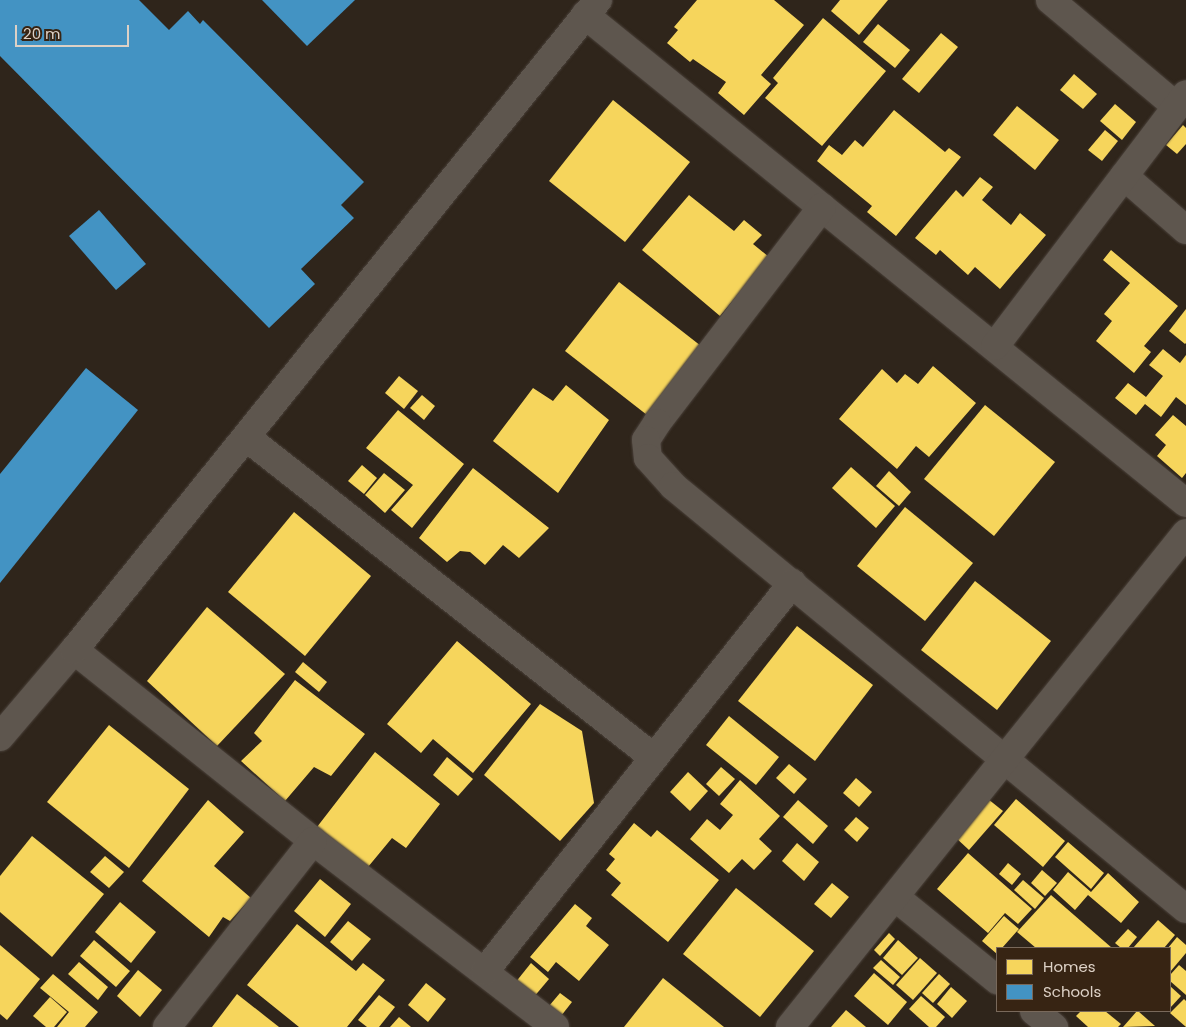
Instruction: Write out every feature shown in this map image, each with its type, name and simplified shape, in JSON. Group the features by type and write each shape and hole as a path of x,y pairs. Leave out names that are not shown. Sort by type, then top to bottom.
{"street":[{"path":"995,346 1181,100 1050,0"},
{"path":"0,737 74,650 591,8 822,207 1186,503"},
{"path":"1124,176 1186,230"},
{"path":"822,207 646,440 648,458 673,486 793,583 1186,909"},
{"path":"246,437 653,757"},
{"path":"790,1027 1186,534"},
{"path":"485,970 793,583"},
{"path":"74,650 313,841 485,970 555,1027"},
{"path":"167,1027 313,841"},
{"path":"895,896 996,979"},
{"path":"1035,1012 1054,1027"}],"building: Homes":[{"path":"697,0 774,0 804,25 761,75 771,84 744,115 718,93 726,82 693,59 690,62 667,43 678,30 674,27"},
{"path":"840,0 888,0 859,35 831,11"},
{"path":"823,18 886,71 822,146 765,98 778,83 773,78"},
{"path":"878,24 910,50 895,68 863,42"},
{"path":"941,33 958,47 919,93 902,79"},
{"path":"1074,74 1097,94 1083,109 1060,90"},
{"path":"613,100 690,162 625,242 549,181"},
{"path":"1115,104 1136,122 1122,140 1100,121"},
{"path":"1017,106 1059,140 1035,170 993,135"},
{"path":"894,110 945,152 949,148 961,157 896,236 867,212 872,206 817,161 829,145 842,155 855,140 863,147"},
{"path":"1183,125 1186,128 1186,144 1177,154 1166,145"},
{"path":"1105,130 1118,141 1102,161 1088,150"},
{"path":"980,177 993,187 982,200 1011,225 1020,213 1046,235 1000,289 975,267 968,275 940,250 936,255 915,238 956,190 963,197"},
{"path":"689,195 734,231 744,220 762,235 753,244 769,257 720,316 642,250"},
{"path":"1111,250 1178,306 1144,346 1151,352 1134,373 1096,341 1112,321 1104,314 1130,283 1103,260"},
{"path":"619,282 701,346 647,415 565,351"},
{"path":"1186,309 1186,343 1185,344 1169,331"},
{"path":"1163,349 1180,363 1186,355 1186,405 1176,397 1161,417 1145,404 1136,415 1115,398 1128,383 1146,397 1163,376 1149,365"},
{"path":"933,366 976,403 929,457 916,446 897,469 839,419 882,369 897,383 905,374 918,384"},
{"path":"399,376 418,391 404,409 385,393"},
{"path":"566,385 609,420 558,493 493,441 533,388 553,401"},
{"path":"422,395 435,406 424,420 410,408"},
{"path":"985,405 1055,462 994,536 924,479"},
{"path":"398,410 464,464 412,528 391,510 413,485 366,448"},
{"path":"1173,415 1186,426 1186,473 1182,478 1157,456 1166,445 1155,435"},
{"path":"362,465 377,478 364,494 348,481"},
{"path":"851,467 895,506 876,528 832,488"},
{"path":"473,468 549,528 519,558 503,545 485,565 470,552 460,551 447,562 419,538"},
{"path":"889,471 911,492 899,506 876,486"},
{"path":"384,473 405,490 385,513 365,495"},
{"path":"905,507 973,563 925,621 857,566"},
{"path":"294,512 371,576 305,656 228,592"},
{"path":"975,581 1051,641 997,710 921,650"},
{"path":"207,607 285,674 217,746 147,681"},
{"path":"797,626 873,685 815,761 738,701"},
{"path":"457,641 531,704 473,773 433,739 421,753 387,724"},
{"path":"303,662 327,682 319,692 295,672"},
{"path":"295,680 365,734 331,776 314,767 285,801 241,761 262,741 254,733"},
{"path":"540,704 582,731 594,803 560,841 484,775"},
{"path":"729,716 779,757 756,785 706,745"},
{"path":"109,725 189,789 129,868 47,802"},
{"path":"375,752 440,804 406,848 392,838 368,867 317,827"},
{"path":"447,757 473,779 458,796 433,775"},
{"path":"789,764 807,779 794,794 776,778"},
{"path":"721,767 735,779 719,796 706,784"},
{"path":"688,772 708,791 690,811 670,792"},
{"path":"856,778 872,792 859,807 843,793"},
{"path":"740,780 780,816 759,839 772,851 754,870 742,859 729,873 690,839 707,819 720,830 733,815 720,804"},
{"path":"988,799 1003,811 969,850 955,837"},
{"path":"1016,799 1065,841 1043,867 994,825"},
{"path":"208,800 244,832 214,866 251,898 230,921 223,917 209,937 142,881"},
{"path":"798,800 828,826 813,844 783,817"},
{"path":"856,817 869,828 857,842 844,830"},
{"path":"634,823 651,837 657,830 719,880 668,942 611,895 621,883 606,870 615,859 609,854"},
{"path":"32,836 104,894 52,957 0,912 0,876"},
{"path":"1068,842 1104,873 1091,889 1055,857"},
{"path":"797,843 819,862 804,881 782,861"},
{"path":"968,853 1032,909 1018,924 1005,913 988,933 937,889"},
{"path":"105,856 124,872 109,888 90,872"},
{"path":"1008,863 1021,874 1012,885 999,874"},
{"path":"1042,870 1057,883 1045,896 1031,883"},
{"path":"1068,872 1091,892 1108,873 1139,902 1121,923 1088,895 1075,910 1053,890"},
{"path":"320,879 351,904 325,937 294,911"},
{"path":"1023,880 1044,898 1035,909 1014,890"},
{"path":"832,883 849,897 831,918 814,904"},
{"path":"736,888 814,951 760,1017 683,954"},
{"path":"1051,895 1111,947 1035,947 1017,932"},
{"path":"120,902 156,932 131,963 95,932"},
{"path":"575,904 592,918 586,926 609,945 579,981 556,962 548,972 530,957"},
{"path":"1004,916 1019,929 1003,947 996,947 996,953 982,941"},
{"path":"1158,920 1175,935 1165,947 1134,947"},
{"path":"348,921 371,939 352,961 330,942"},
{"path":"297,924 356,971 363,963 385,980 347,1027 299,1027 247,985"},
{"path":"1128,929 1137,937 1129,947 1120,947 1115,943"},
{"path":"889,933 895,939 880,956 874,950"},
{"path":"1177,937 1186,945 1186,953 1171,971 1171,947 1169,947"},
{"path":"94,940 130,971 116,987 80,956"},
{"path":"898,940 918,958 902,975 883,958"},
{"path":"0,945 40,979 7,1020 0,1014"},
{"path":"920,958 937,973 913,1000 896,985"},
{"path":"881,960 900,977 893,985 873,968"},
{"path":"79,962 108,987 98,1000 68,974"},
{"path":"531,963 549,979 533,998 515,983"},
{"path":"1179,965 1186,971 1186,995 1171,982 1171,974"},
{"path":"138,970 162,990 140,1017 117,996"},
{"path":"874,973 907,1002 888,1025 854,996"},
{"path":"53,974 98,1012 85,1027 57,1027 69,1012 40,988"},
{"path":"939,974 950,984 933,1003 922,993"},
{"path":"663,978 724,1027 624,1027"},
{"path":"426,983 446,999 428,1022 408,1005"},
{"path":"951,987 967,1001 952,1018 937,1004"},
{"path":"1171,987 1181,996 1171,1007"},
{"path":"560,993 572,1002 561,1016 549,1006"},
{"path":"237,994 279,1027 212,1027"},
{"path":"379,995 395,1007 379,1027 367,1027 358,1020"},
{"path":"921,996 945,1017 936,1027 929,1027 909,1009"},
{"path":"50,997 67,1012 54,1027 46,1027 33,1016"},
{"path":"1184,999 1186,1001 1186,1027 1170,1013"},
{"path":"846,1010 866,1027 831,1027"},
{"path":"1080,1012 1106,1012 1121,1024 1118,1027 1088,1027 1076,1016"},
{"path":"1136,1012 1139,1012 1155,1026 1123,1027"},
{"path":"399,1017 411,1027 390,1027"}],"building: Schools":[{"path":"0,0 139,0 169,30 188,11 200,24 203,20 364,182 341,205 354,218 301,269 315,284 269,328 0,56"},
{"path":"262,0 355,0 307,46"},
{"path":"99,210 146,264 116,290 69,236"},
{"path":"86,368 138,410 0,583 0,474"}]}
